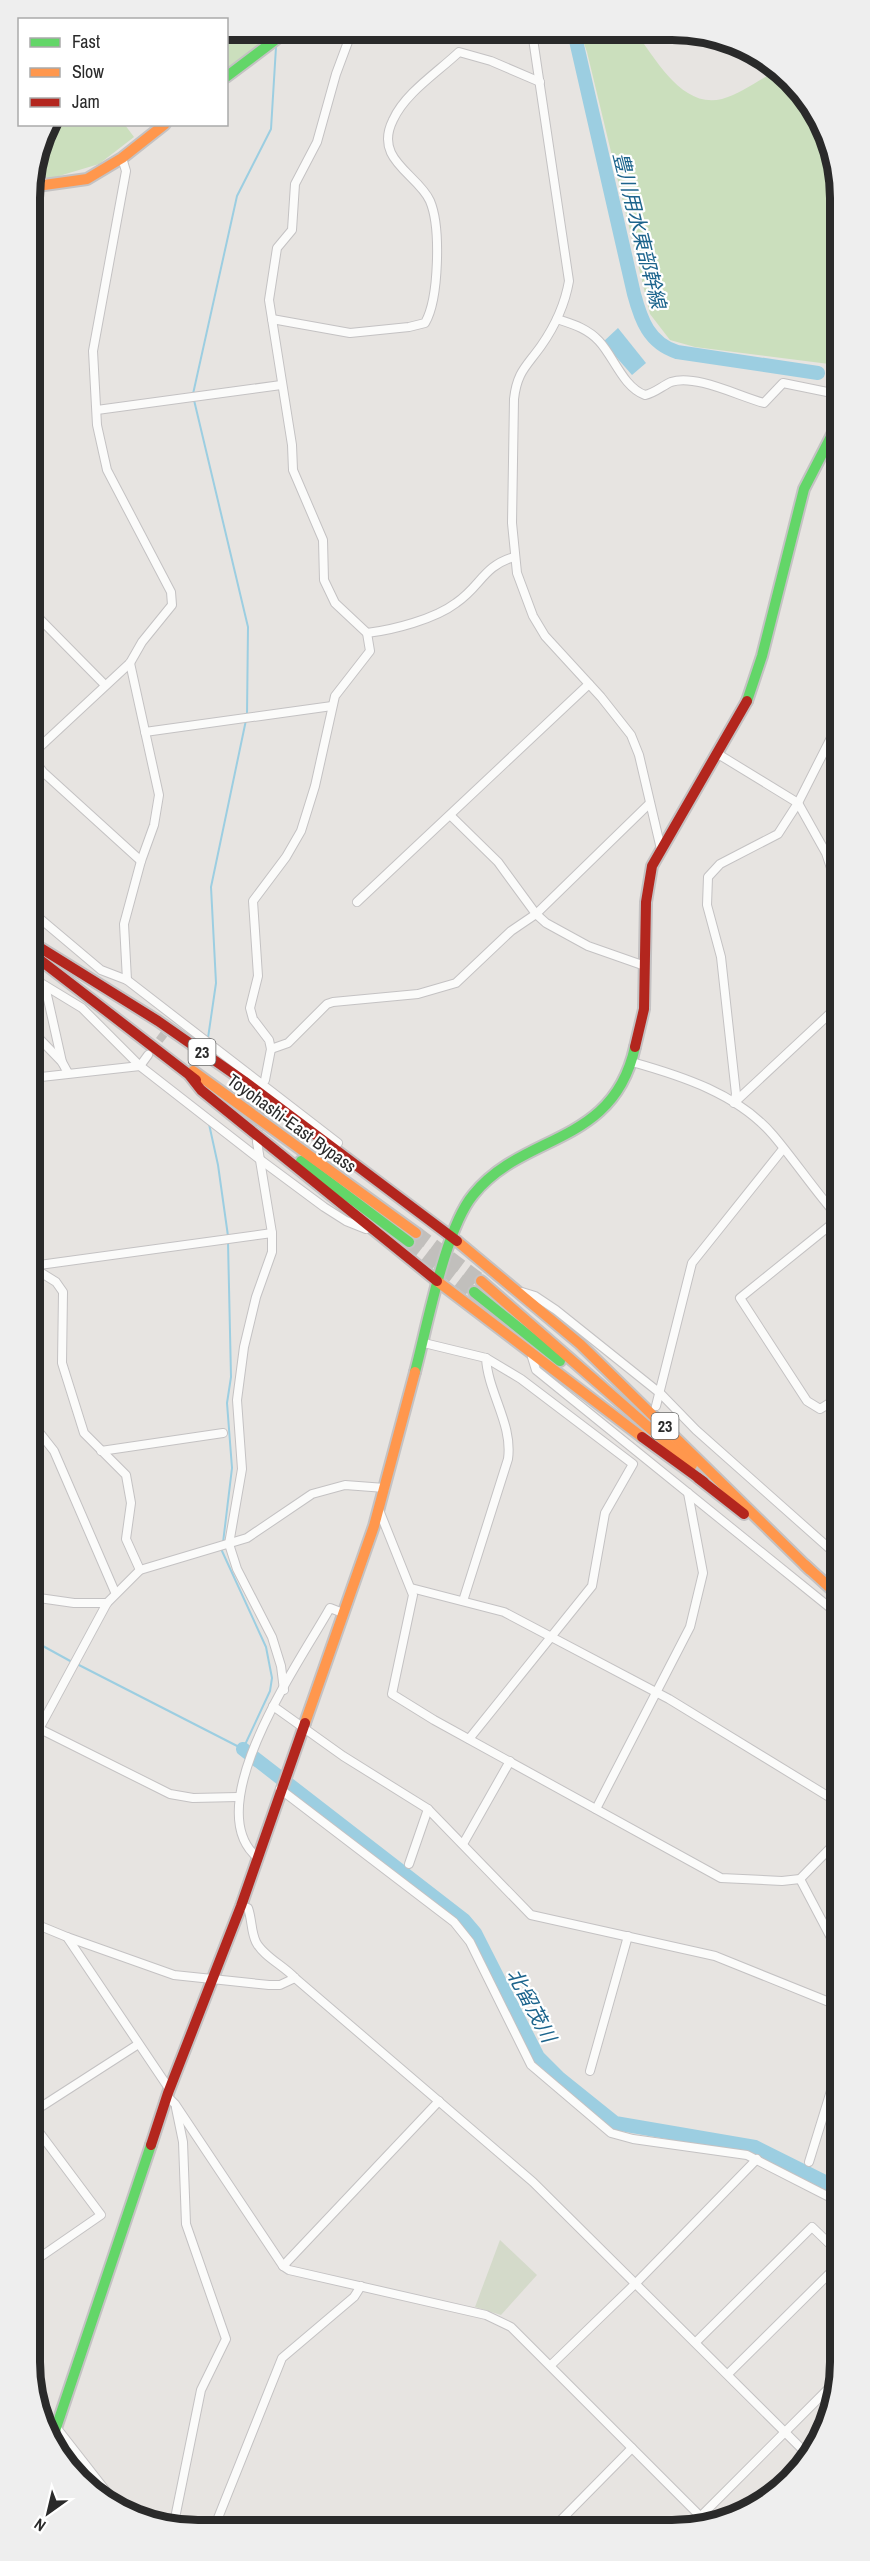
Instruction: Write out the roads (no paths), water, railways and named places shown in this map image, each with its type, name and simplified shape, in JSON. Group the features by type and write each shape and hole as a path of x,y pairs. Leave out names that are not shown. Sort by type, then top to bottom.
{"main road":[{"path":"228,75 273,40"},
{"path":"44,185 87,179 122,158 162,126"},
{"path":"56,2428 379,1510 452,1236 471,1197 482,1185 510,1165 594,1119 620,1087 632,1062 644,1009 646,902 652,866 747,700 762,656 804,489 830,439"},
{"name":"23","path":"41,948 167,1028 366,1172"},
{"name":"Toyohashi-East Bypass","path":"41,960 412,1238 190,1076 91,998"},
{"name":"23","path":"190,1076 201,1090 373,1231"},
{"path":"366,1172 452,1236 515,1289"},
{"path":"373,1231 532,1357"},
{"name":"23","path":"481,1281 627,1405 829,1587"},
{"name":"23","path":"515,1289 588,1352 810,1570"},
{"name":"23","path":"474,1292 758,1525"},
{"name":"23","path":"532,1357 704,1482"}],"street":[{"path":"265,1080 271,1049 270,1041 253,1019 249,1008 258,976 252,901 286,857 301,831 315,786 335,696 370,651 371,643 367,633 343,613 328,590 322,568 323,540 293,470 292,445 269,300 274,260 280,243 292,230 295,184 317,142 336,74 349,40"},
{"path":"533,40 569,274 568,291 556,319 541,346 516,379 514,557 517,573 533,616 545,636 631,735 639,755 648,804 661,849"},
{"path":"272,319 350,333 409,327 425,323 433,298 436,273 431,203 424,191 395,161 390,150 391,122 399,110 459,52 491,61 540,82"},
{"path":"41,747 130,663 142,642 165,618 172,605 172,598 107,470 97,425 93,351 126,171 122,158"},
{"path":"42,180 44,185"},
{"path":"556,319 577,325 598,339 632,386 645,395 671,382 681,381 721,388 764,402 783,383 830,393"},
{"path":"97,410 281,386"},
{"path":"367,633 417,621 455,604 497,562 514,557"},
{"path":"41,620 105,685"},
{"path":"127,980 124,924 141,861 154,825 159,795 130,663"},
{"path":"357,902 589,684"},
{"path":"145,732 332,706"},
{"path":"734,1103 736,1094 724,977 707,905 708,877 720,864 778,834 798,803 830,740"},
{"path":"718,754 798,803 826,853 830,864"},
{"path":"41,769 141,861"},
{"path":"271,1049 288,1043 327,1004 418,994 456,983 511,931 536,914 648,804"},
{"path":"451,816 498,862 536,914 588,946 645,966"},
{"path":"41,919 101,970 127,980 174,1022 346,1149 366,1172"},
{"path":"41,983 82,1008 140,1066 258,1158 346,1221 373,1231"},
{"path":"45,986 62,1062"},
{"path":"734,1103 830,1014"},
{"path":"41,1040 62,1062 68,1072"},
{"path":"41,1077 140,1066 148,1055"},
{"path":"632,1062 674,1074 734,1103 757,1119 830,1207"},
{"path":"257,1143 272,1233 272,1252 256,1297 244,1347 237,1400 242,1469 224,1545 272,1637 281,1666 284,1690"},
{"path":"657,1406 692,1263 783,1149"},
{"path":"829,1403 820,1409 807,1401 740,1298 830,1225"},
{"path":"41,1266 272,1233"},
{"path":"41,1272 56,1282 63,1292 62,1364 80,1423 91,1442 120,1466 129,1484 131,1503 126,1539 140,1570"},
{"path":"515,1289 535,1296 556,1310 661,1394 696,1430 829,1549"},
{"path":"424,1342 486,1358 521,1379 633,1464 605,1513 592,1586 469,1739"},
{"path":"532,1357 536,1370 640,1450 688,1493 829,1607"},
{"path":"463,1601 508,1459 511,1441 490,1387 486,1358"},
{"path":"101,1451 223,1433"},
{"path":"40,1434 54,1451 115,1592"},
{"path":"40,1720 75,1663 107,1603 115,1592 140,1570 247,1538 312,1494 345,1485 385,1488"},
{"path":"596,1809 658,1694 690,1627 704,1573 688,1493"},
{"path":"379,1510 413,1595 392,1694 721,1878 782,1881 800,1879 829,1849"},
{"path":"411,1588 504,1612 658,1694 829,1797"},
{"path":"40,1599 74,1604 107,1603"},
{"path":"258,1858 246,1848 240,1836 238,1797 248,1763 273,1706 330,1608 343,1613"},
{"path":"273,1706 428,1809 531,1915 715,1956 829,2002"},
{"path":"40,1729 170,1794 193,1798 238,1797"},
{"path":"463,1845 510,1761"},
{"path":"283,1783 454,1922 470,1942 531,2064 611,2133 633,2139 747,2155 829,2197"},
{"path":"409,1864 428,1809"},
{"path":"800,1879 829,1931"},
{"path":"241,1906 248,1908 251,1914 255,1941 533,2182 803,2450"},
{"path":"40,1926 174,1975 213,1981 269,1985 280,1985 295,1978"},
{"path":"590,2071 628,1936"},
{"path":"67,1937 283,2266 499,2320 511,2327 701,2516 827,2390"},
{"path":"40,2107 137,2045"},
{"path":"171,2097 183,2142 186,2223 226,2339 201,2390 175,2518"},
{"path":"809,2162 829,2098"},
{"path":"283,2266 439,2101"},
{"path":"40,2134 101,2215 40,2257"},
{"path":"550,2365 636,2283 757,2159"},
{"path":"696,2342 812,2227 829,2243"},
{"path":"728,2374 829,2273"},
{"path":"217,2520 282,2358 354,2296 361,2286"},
{"path":"58,2433 104,2489"},
{"path":"561,2520 632,2448"}],"water":[{"path":"618,328 646,363 632,375 603,342"}],"waterway":[{"name":"豊川用水東部幹線","path":"576,40 634,294 643,321 653,337 659,343 677,352 818,373"},
{"path":"193,394 237,196 271,129 276,47"},
{"path":"194,400 248,627 247,715"},
{"path":"208,1038 216,983 211,887 246,720"},
{"path":"209,1124 218,1165 228,1236"},
{"path":"77,1664 243,1749 270,1691 272,1678 266,1647 222,1551 232,1468 227,1403 231,1377 228,1242"},
{"path":"40,1645 72,1662"},
{"name":"北留茂川","path":"243,1749 464,1920 475,1933 538,2057 559,2078 615,2123 755,2147 829,2184"}],"tunnel":[{"path":"152,1050 170,1026"},
{"path":"258,1138 263,1093"},
{"path":"416,1233 481,1281"},
{"path":"409,1242 474,1292"}]}
